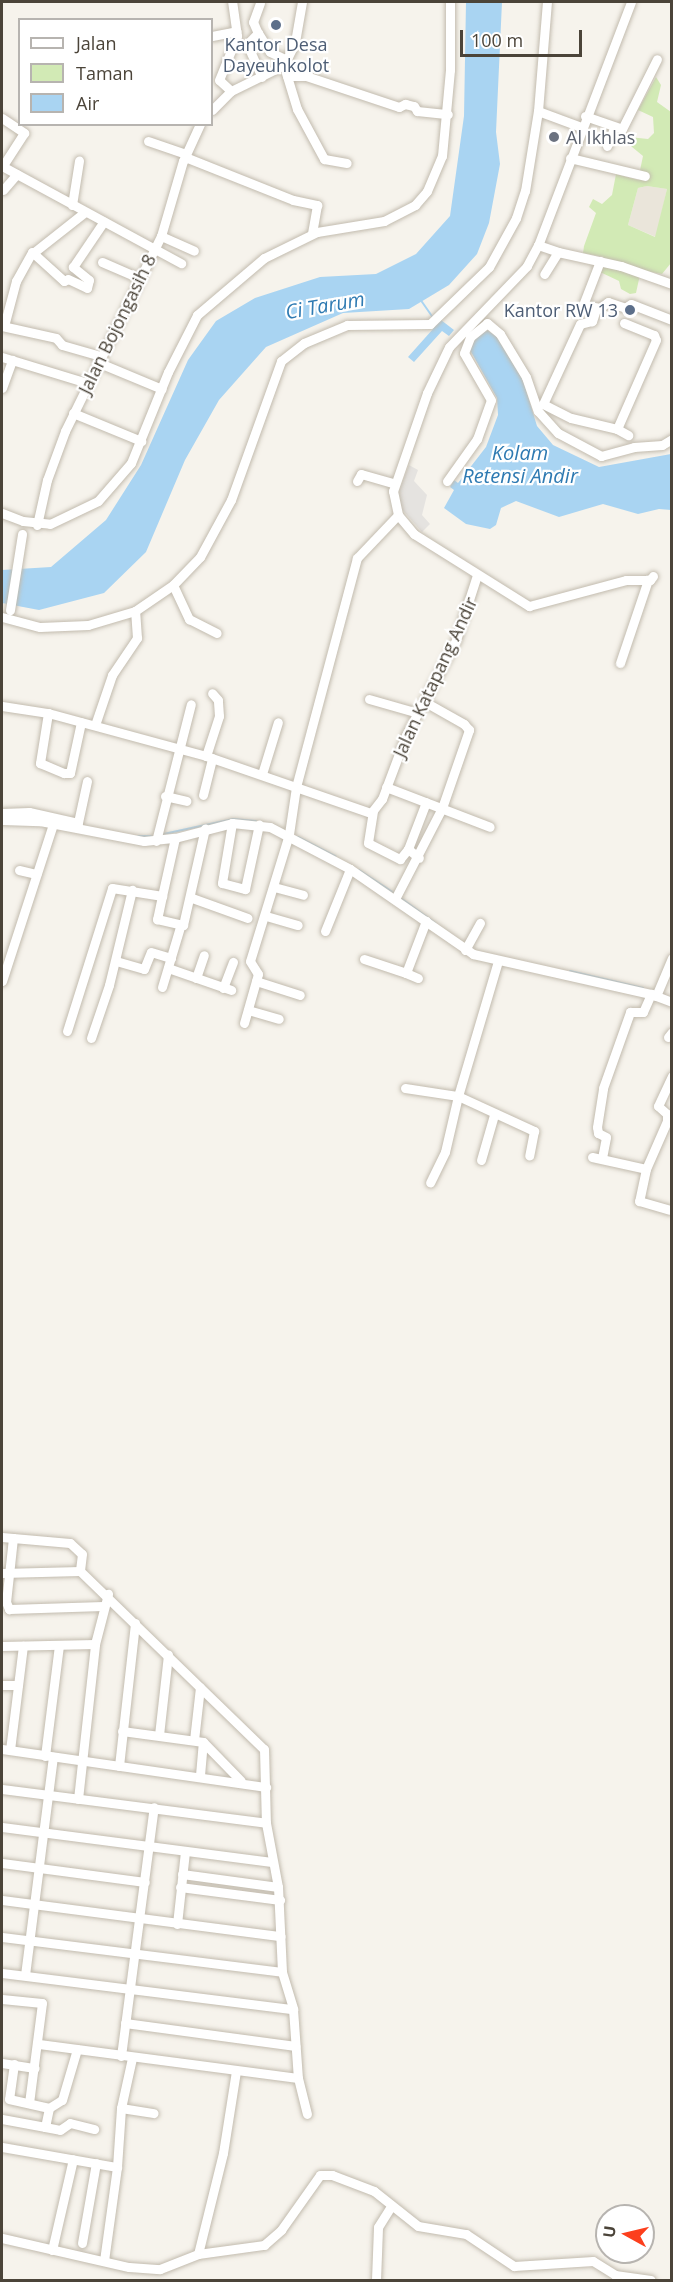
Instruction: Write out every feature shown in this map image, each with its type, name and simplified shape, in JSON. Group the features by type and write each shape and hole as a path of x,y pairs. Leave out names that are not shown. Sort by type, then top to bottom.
{"street":[{"path":"231,91 219,80 237,32 232,2"},
{"path":"302,2 295,42 286,62 287,76 297,109 324,159 347,163"},
{"path":"22,534 39,525 67,519 98,501 131,463 162,389 202,309 264,258 312,234 384,221 415,205 437,172 448,114 450,2"},
{"path":"2,617 24,623 77,626 135,611 173,585 200,557 232,496 277,367 286,356 316,336 347,325 430,324 489,267 516,218 525,191 538,111 547,2"},
{"path":"244,1023 258,972 250,961 266,916 290,833 297,787 357,558 398,515 393,491 395,484 427,393 449,347 527,266 538,246 585,116 631,2"},
{"path":"260,3 253,22 270,52 286,62"},
{"path":"236,21 253,22"},
{"path":"213,36 237,32"},
{"path":"258,33 247,44 262,77"},
{"path":"585,116 614,128 625,126 657,59"},
{"path":"215,99 262,77 286,62"},
{"path":"287,76 306,76 399,107 405,104 414,106 417,111 448,114"},
{"path":"538,111 581,128"},
{"path":"2,118 24,133 2,167 181,262"},
{"name":"Jalan Bojongasih 8","path":"39,525 47,480 73,413 160,236 185,156 199,126"},
{"path":"607,146 614,128"},
{"path":"148,141 293,200 317,205 312,234"},
{"path":"570,158 645,176"},
{"path":"72,205 79,161"},
{"path":"3,190 17,174"},
{"path":"85,212 33,253 16,281 3,326 56,338 62,345 99,359 162,389"},
{"path":"33,253 64,281 68,279 86,288 89,280 73,267 104,221"},
{"path":"160,236 194,251"},
{"path":"538,246 600,261 672,284"},
{"path":"544,274 558,252"},
{"path":"596,309 582,302 600,261"},
{"path":"102,262 139,278"},
{"path":"628,435 617,429 571,418 543,404 580,324 592,321 596,309 608,302 623,308 631,304 672,320"},
{"path":"447,481 477,439 491,400 464,353 470,337 487,323 500,334 526,377 538,411 558,433 601,456 634,447 662,445 672,439"},
{"path":"617,429 656,340 654,335 624,323"},
{"path":"2,357 87,383"},
{"path":"2,388 12,360"},
{"path":"73,413 141,441"},
{"path":"357,481 360,474 395,484"},
{"path":"6,515 39,525"},
{"path":"6,515 22,534"},
{"name":"Jalan Katapang Andir","path":"398,515 420,539 477,575 456,640 418,713 373,811 368,843 400,858 408,849"},
{"path":"22,534 6,610 24,623"},
{"path":"477,575 531,607 626,580 651,578 620,663"},
{"path":"173,585 189,619 217,633"},
{"path":"95,725 112,675 137,638 135,611"},
{"path":"203,795 219,716 218,700 212,693"},
{"path":"369,699 418,713"},
{"path":"396,896 419,858 442,808 469,730 464,724 425,702"},
{"path":"157,838 165,796 191,704"},
{"path":"2,706 48,713 209,757 262,774 362,812 373,811"},
{"path":"48,713 40,763 64,772 70,773 81,722"},
{"path":"262,774 278,722"},
{"path":"78,826 87,781"},
{"path":"386,787 490,827"},
{"path":"165,796 186,801"},
{"path":"419,858 408,849 426,802"},
{"path":"2,813 29,812 78,826"},
{"path":"2,820 78,826 157,838 175,838 205,828 232,823 259,824 290,833 396,896 426,921 466,948 498,961 655,993 672,1002"},
{"path":"232,823 222,883 245,888 259,824"},
{"path":"2,981 53,824"},
{"path":"162,987 180,927 192,898 205,828"},
{"path":"175,838 157,919 180,927"},
{"path":"326,931 350,869"},
{"path":"19,870 37,874"},
{"path":"67,1032 110,891 116,887 162,896"},
{"path":"274,887 303,895"},
{"path":"91,1038 116,961 132,890"},
{"path":"192,898 248,918"},
{"path":"266,916 297,925"},
{"path":"406,973 426,921"},
{"path":"466,948 480,923"},
{"path":"116,961 144,969 151,952 171,958"},
{"path":"196,978 204,955"},
{"path":"602,1158 606,1137 598,1133 597,1127 603,1088 630,1012 643,1012 672,958"},
{"path":"364,959 418,978"},
{"path":"430,1184 445,1152 458,1096 498,961"},
{"path":"168,968 227,989 233,962"},
{"path":"256,981 300,995"},
{"path":"248,1010 279,1019"},
{"path":"670,1210 639,1202 646,1169 668,1128 667,1114 658,1106 672,1076"},
{"path":"405,1088 458,1096 494,1115 534,1131 529,1156"},
{"path":"481,1160 494,1115"},
{"path":"592,1157 646,1169"},
{"path":"2,1537 70,1543 82,1554 80,1570"},
{"path":"13,1538 6,1573 6,1602 9,1609 103,1606"},
{"path":"6,1573 80,1570 108,1594 264,1749 266,1823 270,1862 279,1887 282,1972 293,2009 298,2078 307,2114"},
{"path":"78,1799 95,1644 103,1606 108,1594"},
{"path":"119,1766 135,1623"},
{"path":"2,1646 95,1644"},
{"path":"25,1975 47,1796 59,1645"},
{"path":"23,1646 6,1749 82,1762 200,1774 266,1787"},
{"path":"159,1735 168,1654"},
{"path":"2,1685 18,1685"},
{"path":"200,1774 198,1741 201,1687"},
{"path":"122,1731 198,1741 242,1782"},
{"path":"2,1788 47,1796 154,1807 266,1823"},
{"path":"121,2056 154,1807"},
{"path":"2,1827 270,1862"},
{"path":"177,1924 185,1852"},
{"path":"2,1863 145,1882"},
{"path":"182,1874 279,1887"},
{"path":"180,1887 280,1900"},
{"path":"2,1900 281,1936"},
{"path":"2,1937 282,1972"},
{"path":"2,1973 293,2009"},
{"path":"2,1999 42,2003 39,2044 29,2103"},
{"path":"125,2023 295,2046"},
{"path":"39,2044 298,2078"},
{"path":"14,2064 9,2099 49,2108 62,2100 76,2049"},
{"path":"104,2261 117,2166 121,2108 132,2058"},
{"path":"2,2063 35,2068"},
{"path":"198,2254 223,2153 236,2071"},
{"path":"45,2127 49,2108"},
{"path":"121,2108 154,2113"},
{"path":"2,2119 60,2130 70,2123 94,2128"},
{"path":"2,2147 117,2166"},
{"path":"52,2250 73,2159"},
{"path":"81,2243 96,2163"},
{"path":"2,2238 104,2261 160,2270 198,2254 264,2245 281,2230 320,2175 333,2175 374,2191 388,2211 418,2226 457,2232 474,2239 514,2266 593,2261 615,2275 651,2280"},
{"path":"376,2280 377,2240 388,2211"},
{"path":"160,2270 160,2280"}],"shaded area":[{"path":"647,186 667,189 656,237 628,225 638,188"},
{"path":"409,465 418,470 414,481 427,495 422,515 430,524 422,532 400,507 398,493"}],"green space":[{"path":"656,77 661,85 657,102 671,112 671,263 662,274 641,270 636,293 630,294 621,289 619,281 600,272 604,257 583,253 596,213 589,207 593,199 602,204 612,195 616,174 638,180 643,156 626,142 629,137 648,139 654,133 653,117 638,110","holes":["647,186 667,189 655,237 628,225 638,188"]}],"water":[{"name":"Ci Tarum","path":"466,2 502,2 496,132 500,164 489,223 477,254 449,285 409,309 343,313 266,347 219,400 185,460 146,552 104,593 39,610 2,603 2,570 51,567 106,520 141,465 188,360 216,321 255,298 320,277 376,274 416,254 450,216 464,116"},
{"path":"441,320 454,330 449,336 442,331 414,362 408,357"},
{"name":"Kolam Retensi Andir","path":"487,330 496,336 523,380 537,426 553,445 599,467 671,454 671,510 659,509 638,514 603,504 559,517 516,501 501,508 496,525 490,529 466,524 444,508 454,490 450,487 454,480 458,483 486,447 498,415 497,398 470,350 475,339"}],"waterway":[{"path":"420,299 432,316"},
{"path":"159,835 233,819 256,821"},
{"path":"138,836 151,836"},
{"path":"298,837 335,856"},
{"path":"359,870 394,893"},
{"path":"398,896 435,923"},
{"path":"570,971 643,988"}],"place":[{"name":"Kantor Desa Dayeuhkolot","path":"276,25"},
{"name":"Al Ikhlas","path":"554,137"},
{"name":"Kantor RW 13","path":"630,310"}]}
